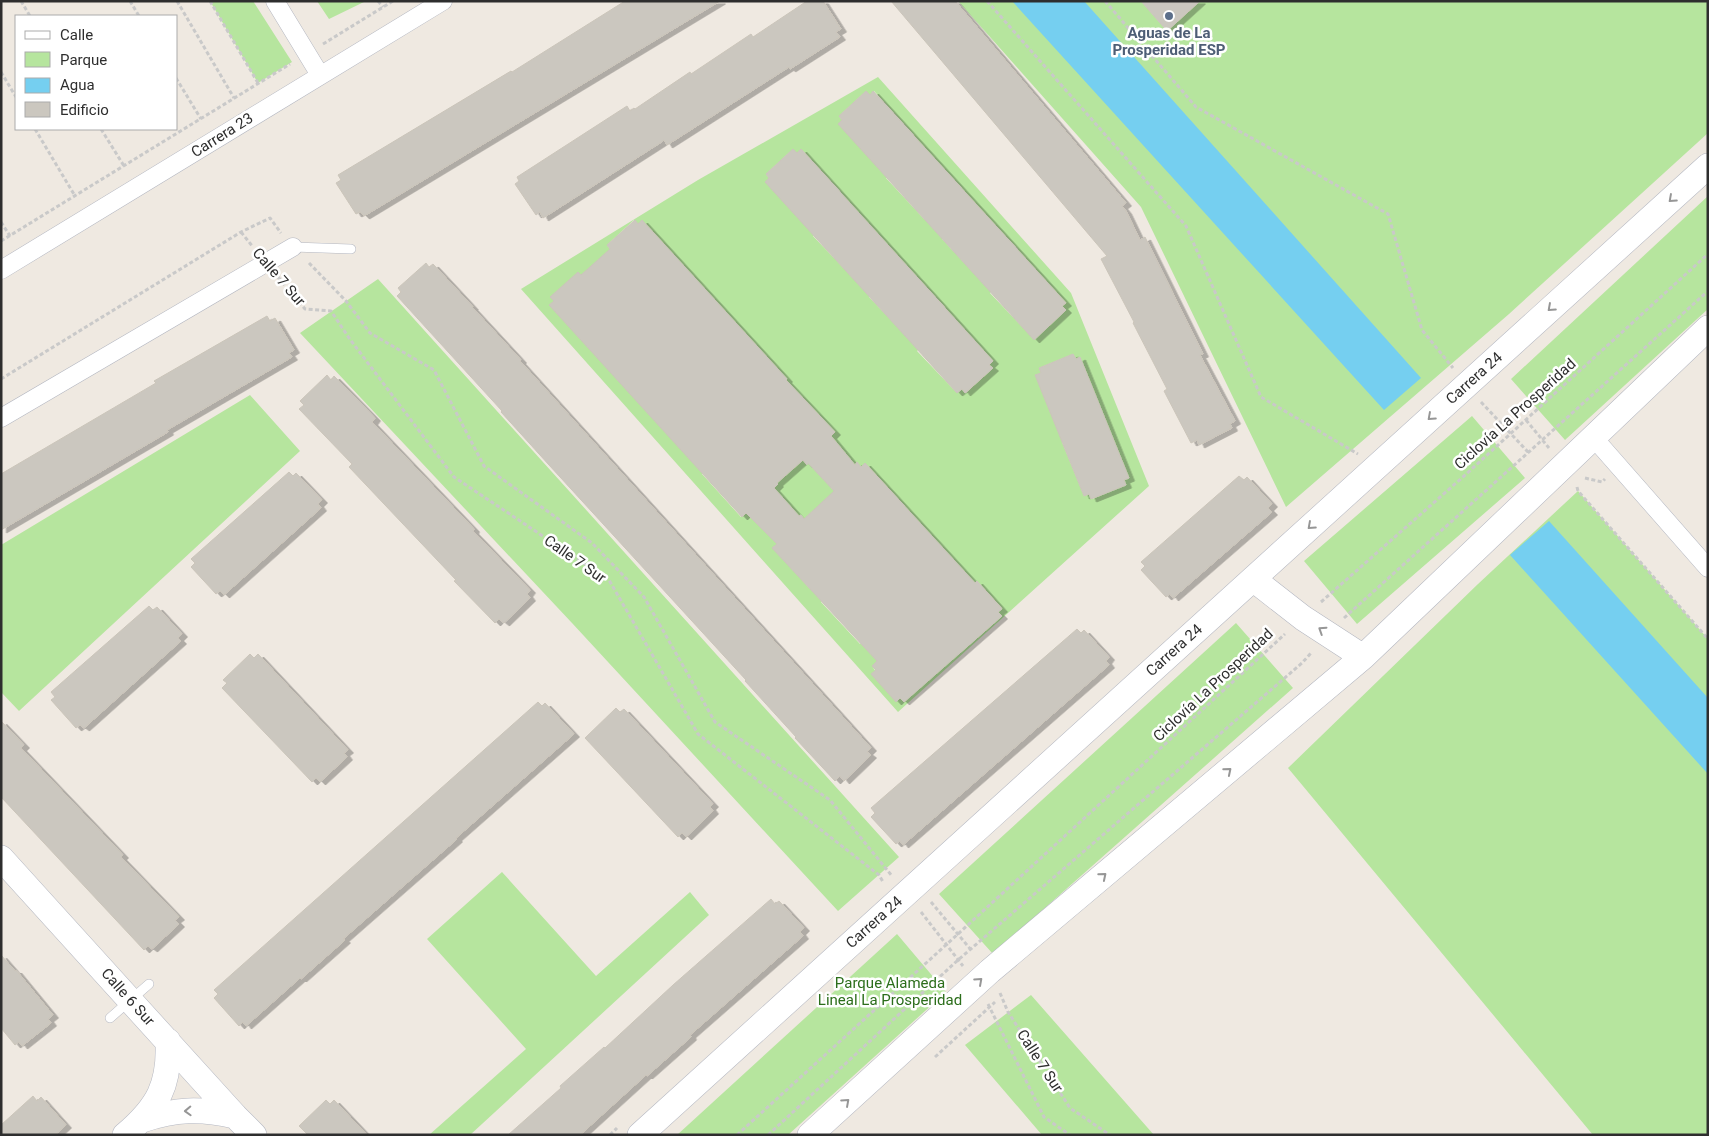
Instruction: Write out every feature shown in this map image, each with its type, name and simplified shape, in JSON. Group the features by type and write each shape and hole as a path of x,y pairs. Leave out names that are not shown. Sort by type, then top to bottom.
{"street":[{"path":"275,1 320,75"},
{"name":"Carrera 23","path":"1,270 442,1"},
{"name":"Carrera 24","path":"640,1135 1708,166"},
{"path":"1,418 293,246"},
{"path":"810,1135 983,977 1363,657 1708,328"},
{"path":"1593,437 1708,568"},
{"path":"1253,579 1303,618 1363,657"},
{"name":"Calle 6 Sur","path":"1,858 254,1135"},
{"path":"134,1127 155,1103 164,1084 169,1062 168,1041"},
{"path":"134,1127 165,1113 188,1110 212,1111 235,1116"}],"lane":[{"path":"293,246 351,249"},
{"path":"110,1018 149,984"}],"path":[{"path":"21,1 29,15"},
{"path":"130,1 138,15"},
{"path":"177,1 234,98"},
{"path":"210,1 258,83"},
{"path":"378,1 383,7"},
{"path":"1,241 392,1"},
{"path":"987,1 1186,226 1261,397 1362,457"},
{"path":"1105,1 1196,107 1388,214 1422,330 1466,385 1528,452"},
{"path":"1,72 15,95"},
{"path":"178,81 201,119"},
{"path":"36,130 75,196"},
{"path":"102,130 124,166"},
{"path":"1,379 241,232 270,218 293,246 346,301 370,333 434,370 484,466 592,543 644,597 715,722 830,800 958,960 983,977"},
{"path":"1,222 10,236"},
{"name":"Calle 7 Sur","path":"241,232 305,309 332,311 349,338 454,478 609,580 698,734 879,875 906,893"},
{"name":"Ciclovía La Prosperidad","path":"737,1135 1303,618 1526,420 1708,254"},
{"path":"768,1135 958,960 1302,663 1327,634 1708,291"},
{"path":"1526,420 1575,479 1578,491 1708,639"},
{"path":"906,893 958,934 971,950 1044,1117 1070,1135"},
{"name":"Calle 7 Sur","path":"983,977 1070,1108 1110,1135"}],"green space":[{"path":"210,1 253,1 292,62 258,83"},
{"path":"317,1 366,1 329,19"},
{"path":"958,1 1141,1 1167,31 1200,1 1708,1 1708,133 1509,314 1286,507 1141,207"},
{"path":"878,77 1071,293 1149,486 898,712 521,289 698,180","holes":["866,91 870,95 874,91 914,135 910,138 838,124 842,120 839,116","922,145 962,188 925,220 886,178","793,149 797,153 801,149 841,192 837,196 765,182 769,178 766,174","849,203 889,246 853,278 813,236","978,207 1018,249 982,282 942,239","634,220 638,224 642,221 682,264 678,267 610,249 607,245","905,264 945,307 909,339 869,297","995,288 1066,303 1062,306 1066,310 1039,335 1030,335 990,293","953,318 993,361 989,365 993,368 966,393 962,389 957,393 917,351","1073,354 1076,359 1080,357 1102,412 1098,413 1036,375 1041,373 1039,368","759,422 831,436 834,440 807,464 803,460 798,464","1067,440 1126,485 1092,499 1089,494 1084,496 1062,442","857,463 861,467 865,463 905,506 902,510 834,491 831,488","706,470 778,484 774,488 777,492 750,517 746,513 741,517 702,474","801,515 804,519 812,591 773,548 777,544 773,540","977,581 1002,608 998,612 1002,616 958,655 955,651","825,597 865,640 860,644 821,602","915,627 947,663 904,702 900,698 896,701 872,666"]},
{"path":"1708,196 1708,309 1565,440 1511,379"},
{"path":"378,279 899,857 838,911 572,623 300,333"},
{"path":"250,395 300,451 19,711 1,692 1,545"},
{"path":"1472,416 1525,478 1357,624 1304,561"},
{"path":"1578,491 1708,639 1708,1135 1593,1135 1288,768 1478,584"},
{"path":"1236,623 1293,688 993,954 939,894"},
{"path":"502,872 596,976 690,892 709,915 470,1135 429,1135 526,1049 427,939"},
{"name":"Parque Alameda Lineal La Prosperidad","path":"897,934 946,992 788,1135 677,1135"},
{"path":"1031,995 1154,1135 1042,1135 965,1045"}],"water":[{"path":"1012,1 1084,1 1421,378 1384,410"},
{"path":"1549,521 1708,698 1708,774 1510,555"}],"building":[{"path":"625,1 720,1 364,216 360,212 356,214 336,183 341,180 338,175 512,72"},
{"path":"807,1 823,1 841,29 836,32 840,37 790,69 789,67 667,145 664,140 543,218 540,212 536,215 515,184 519,181 517,177 627,106 630,111 635,109 690,72 691,74 751,34 753,37"},
{"path":"891,1 955,1 1126,203 1122,206 1140,240 1145,237 1203,354 1200,355 1235,421 1230,424 1232,428 1199,445 1197,440 1191,443 1164,391 1167,389 1101,259 1107,256"},
{"name":"Aguas de La Prosperidad ESP","path":"1141,1 1200,1 1167,31"},
{"path":"866,91 870,95 873,91 1066,303 1062,306 1066,310 1034,340 838,124 842,120 839,116"},
{"path":"793,149 797,153 801,149 993,361 989,365 993,368 965,393 962,389 957,393 765,182 769,178 766,174"},
{"path":"635,220 638,224 642,220 835,432 831,436 855,465 857,462 861,467 865,463 975,583 977,581 1002,609 998,612 1002,616 904,702 900,698 896,702 871,674 876,670 872,666 877,661 772,548 777,544 746,513 742,517 549,305 554,301 550,297 578,272 581,275 610,249 607,245","holes":["803,460 807,465 808,463 834,491 804,519 801,515 799,516 774,488 777,483"]},
{"path":"426,263 429,267 433,264 473,307 871,748 867,752 871,755 844,781 840,776 835,781 795,738 746,680 397,296 401,292 398,288"},
{"path":"267,316 270,321 275,318 294,350 289,353 292,357 1,530 1,474 156,383 154,381"},
{"path":"1073,354 1076,359 1080,357 1129,478 1124,480 1126,485 1091,499 1089,494 1084,496 1035,375 1041,373 1039,368"},
{"path":"327,375 331,380 334,376 375,418 372,422 530,590 527,594 530,598 504,623 499,619 495,623 454,581 456,580 349,467 352,464 299,409 304,405 300,401"},
{"path":"289,472 293,476 296,473 322,500 318,504 321,508 224,595 220,591 216,594 191,567 195,563 191,559"},
{"path":"1239,476 1244,480 1247,477 1272,504 1268,508 1272,512 1173,598 1170,594 1166,597 1141,570 1145,566 1141,562"},
{"path":"149,606 153,610 157,607 182,634 178,638 181,641 84,728 80,725 76,728 51,700 55,697 51,692"},
{"path":"1077,629 1081,633 1084,630 1109,657 1106,661 1109,665 903,845 900,841 896,844 871,817 875,813 871,808"},
{"path":"250,654 254,658 258,654 348,750 344,753 347,757 320,782 316,778 312,782 222,688 227,683 223,680"},
{"path":"538,702 542,706 545,703 574,734 343,939 345,940 301,979 246,1026 243,1022 239,1026 214,998 218,994 214,990"},
{"path":"616,708 620,712 624,709 713,804 710,807 713,811 686,837 682,833 678,837 585,738"},
{"path":"1,721 24,745 21,748 179,917 175,920 179,924 152,949 148,946 144,950 1,797"},
{"path":"771,899 775,904 779,901 804,928 800,932 803,936 690,1035 691,1037 580,1135 508,1135 561,1088 560,1086"},
{"path":"1,955 16,970 53,1015 48,1019 51,1023 22,1046 19,1042 15,1045 1,1028"},
{"path":"33,1096 37,1101 41,1097 66,1125 55,1135 1,1135 1,1125"},
{"path":"326,1100 330,1104 334,1100 367,1135 308,1135 299,1126"}],"place":[{"name":"Aguas de La Prosperidad ESP","path":"1169,16"}]}
